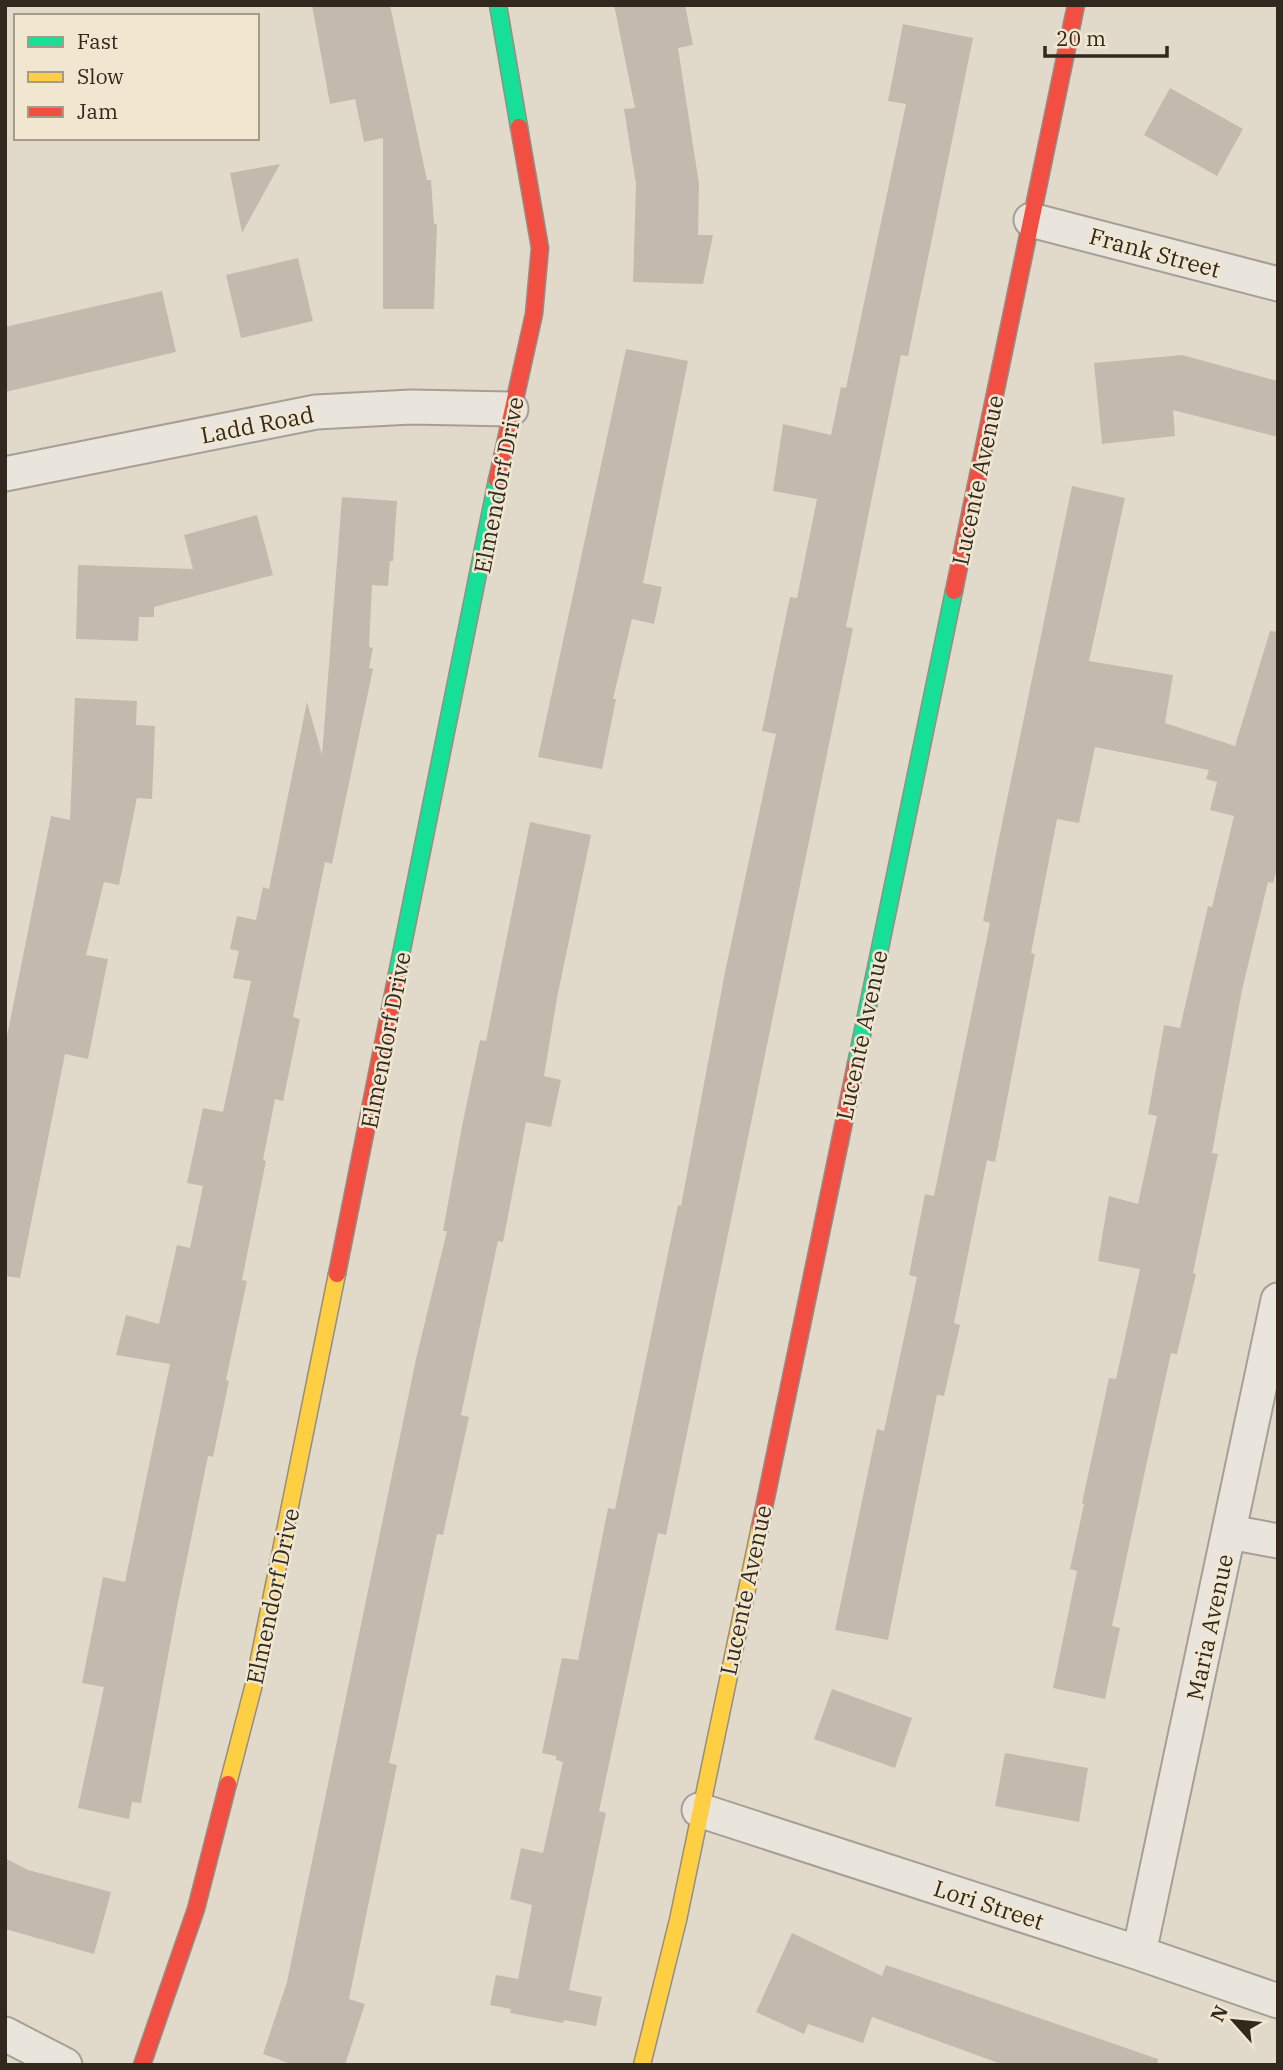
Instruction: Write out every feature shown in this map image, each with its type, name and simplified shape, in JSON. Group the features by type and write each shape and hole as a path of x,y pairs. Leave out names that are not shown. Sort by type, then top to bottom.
{"street":[{"name":"Elmendorf Drive","path":"142,2065 196,1909 254,1685 511,409 534,314 540,248 498,5"},
{"name":"Lucente Avenue","path":"642,2065 678,1920 1076,5"},
{"name":"Frank Street","path":"1031,220 1278,284"},
{"name":"Ladd Road","path":"5,474 316,412 411,407 511,409"},
{"name":"Maria Avenue","path":"1139,1953 1278,1300"},
{"path":"1230,1532 1278,1541"},
{"name":"Lori Street","path":"699,1810 1278,2001"},
{"path":"5,2034 65,2065"}],"building":[{"path":"312,5 390,5 427,180 431,180 434,224 437,224 434,309 383,309 383,138 364,142 355,99 330,104"},
{"path":"614,5 685,5 693,45 678,48 699,184 698,235 713,235 703,284 633,282 636,184 624,109 635,108"},
{"path":"903,24 973,38 908,356 901,355 846,627 853,628 666,1535 658,1533 599,1811 606,1813 569,1990 602,1997 596,2026 564,2020 563,2023 510,2013 511,2009 490,2005 496,1975 518,1979 532,1905 510,1899 521,1848 543,1853 563,1762 556,1760 556,1756 542,1753 562,1658 578,1660 608,1508 615,1509 678,1205 681,1206 725,972 776,734 762,731 790,597 797,598 817,499 773,491 783,424 831,435 841,387 846,388 906,104 888,101"},
{"path":"1170,88 1243,129 1217,176 1144,135"},
{"path":"280,164 242,233 230,173"},
{"path":"298,258 313,321 241,338 226,275"},
{"path":"162,291 176,352 5,392 5,327"},
{"path":"626,349 688,361 643,583 662,587 654,624 632,619 613,699 616,699 602,769 538,757"},
{"path":"1182,355 1278,381 1278,437 1173,410 1175,436 1102,444 1094,363"},
{"path":"1072,486 1125,498 1089,661 1173,675 1165,723 1235,746 1270,631 1278,632 1278,865 1273,883 1268,882 1242,990 1212,1153 1218,1154 1193,1273 1196,1274 1177,1354 1171,1353 1145,1471 1112,1626 1120,1628 1105,1699 1053,1688 1077,1571 1070,1569 1084,1504 1082,1503 1109,1378 1116,1379 1140,1269 1098,1261 1109,1196 1138,1204 1157,1116 1148,1114 1164,1025 1180,1028 1208,906 1212,907 1234,816 1210,810 1217,782 1206,779 1209,770 1095,747 1079,823 1057,819 1031,953 1035,954 995,1162 987,1160 954,1323 960,1325 944,1396 937,1395 888,1640 835,1630 877,1429 884,1431 917,1277 909,1275 925,1194 934,1196 990,923 983,921 999,838"},
{"path":"342,497 397,501 393,561 390,561 388,586 372,585 369,647 373,648 369,668 373,669 332,864 325,862 293,1017 300,1019 283,1101 275,1099 263,1160 266,1161 242,1280 247,1281 226,1380 229,1381 213,1457 208,1456 141,1803 132,1802 129,1819 78,1808 104,1687 82,1683 103,1577 125,1582 170,1364 116,1355 126,1315 159,1324 177,1245 190,1248 203,1186 187,1183 203,1108 223,1112 251,981 233,978 239,951 230,949 237,916 256,920 263,887 269,889 307,702 322,755"},
{"path":"257,515 273,575 154,607 154,617 139,617 138,641 76,639 78,565 193,569 184,535"},
{"path":"75,698 137,701 136,725 155,726 152,799 137,798 119,885 104,882 86,955 108,959 88,1059 65,1054 20,1278 5,1276 5,1046 51,816 70,820"},
{"path":"530,822 591,835 557,998 544,1076 561,1080 551,1127 526,1122 503,1242 498,1241 461,1415 469,1417 443,1535 437,1534 389,1763 397,1765 349,1999 365,2004 345,2065 294,2065 263,2054 287,1982 416,1359 447,1231 443,1231 480,1040 486,1041"},
{"path":"832,1689 912,1718 895,1768 814,1739"},
{"path":"1005,1753 1088,1768 1079,1822 995,1806"},
{"path":"5,1858 28,1870 111,1892 94,1954 5,1929"},
{"path":"792,1933 882,1976 886,1965 1158,2059 1157,2065 1004,2065 872,2017 863,2043 808,2024 804,2034 756,2012"}],"traffic: fast":[{"path":"498,5 519,127"},
{"path":"396,979 497,480"},
{"path":"856,1064 954,591"}],"traffic: slow":[{"path":"228,1784 254,1684 337,1274"},
{"path":"642,2065 678,1920 760,1527"}],"traffic: jam":[{"path":"954,591 1076,5"},
{"path":"497,480 534,314 540,248 519,127"},
{"path":"337,1274 396,979"},
{"path":"760,1527 856,1064"},
{"path":"142,2065 196,1909 228,1784"}]}
